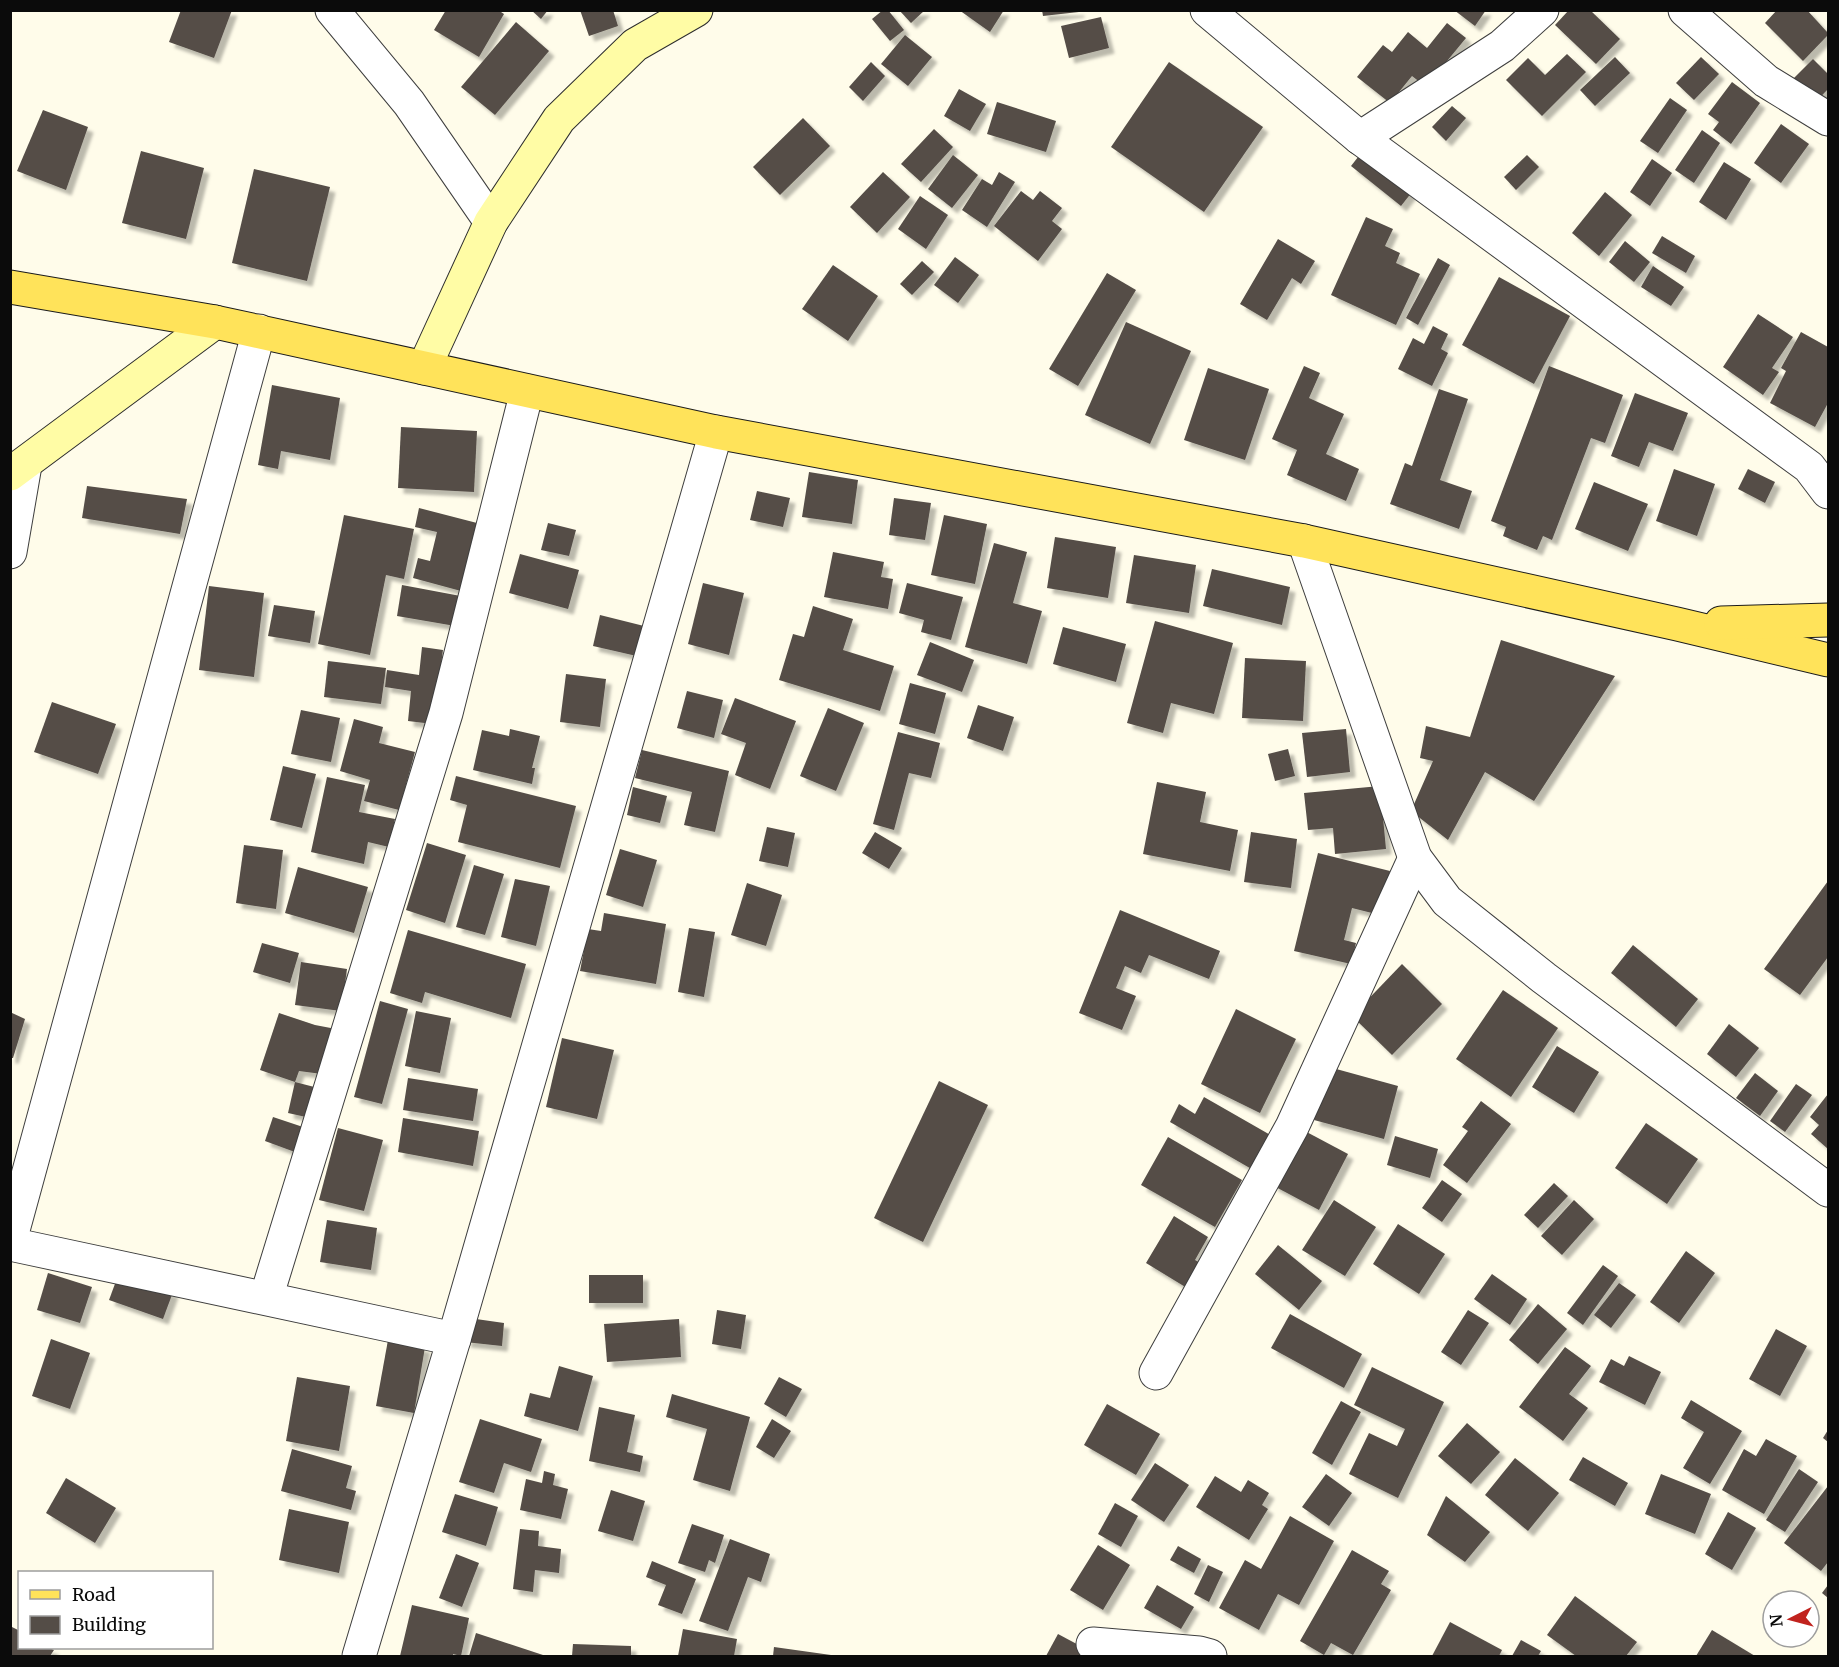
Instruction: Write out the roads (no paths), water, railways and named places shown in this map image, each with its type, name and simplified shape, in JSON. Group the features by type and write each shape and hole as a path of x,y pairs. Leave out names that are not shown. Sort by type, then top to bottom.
{"main road":[{"path":"424,368 491,222 558,119 635,45 696,10"},
{"path":"10,286 215,322 716,432 1304,541 1828,660"},
{"path":"18,469 215,322"},
{"path":"1677,624 1828,620"}],"street":[{"path":"332,10 410,103 491,222"},
{"path":"1207,10 1360,138 1809,467 1828,492"},
{"path":"1360,138 1502,46 1542,10"},
{"path":"1685,10 1766,81 1828,119"},
{"path":"259,332 10,1242 454,1339"},
{"path":"266,1298 446,713 527,391"},
{"path":"359,1656 454,1339 716,432"},
{"path":"10,552 18,469"},
{"path":"1304,541 1415,858 1447,901 1553,985 1828,1190"},
{"path":"1156,1373 1292,1127 1415,858"},
{"path":"1094,1644 1199,1653 1210,1656"}]}
